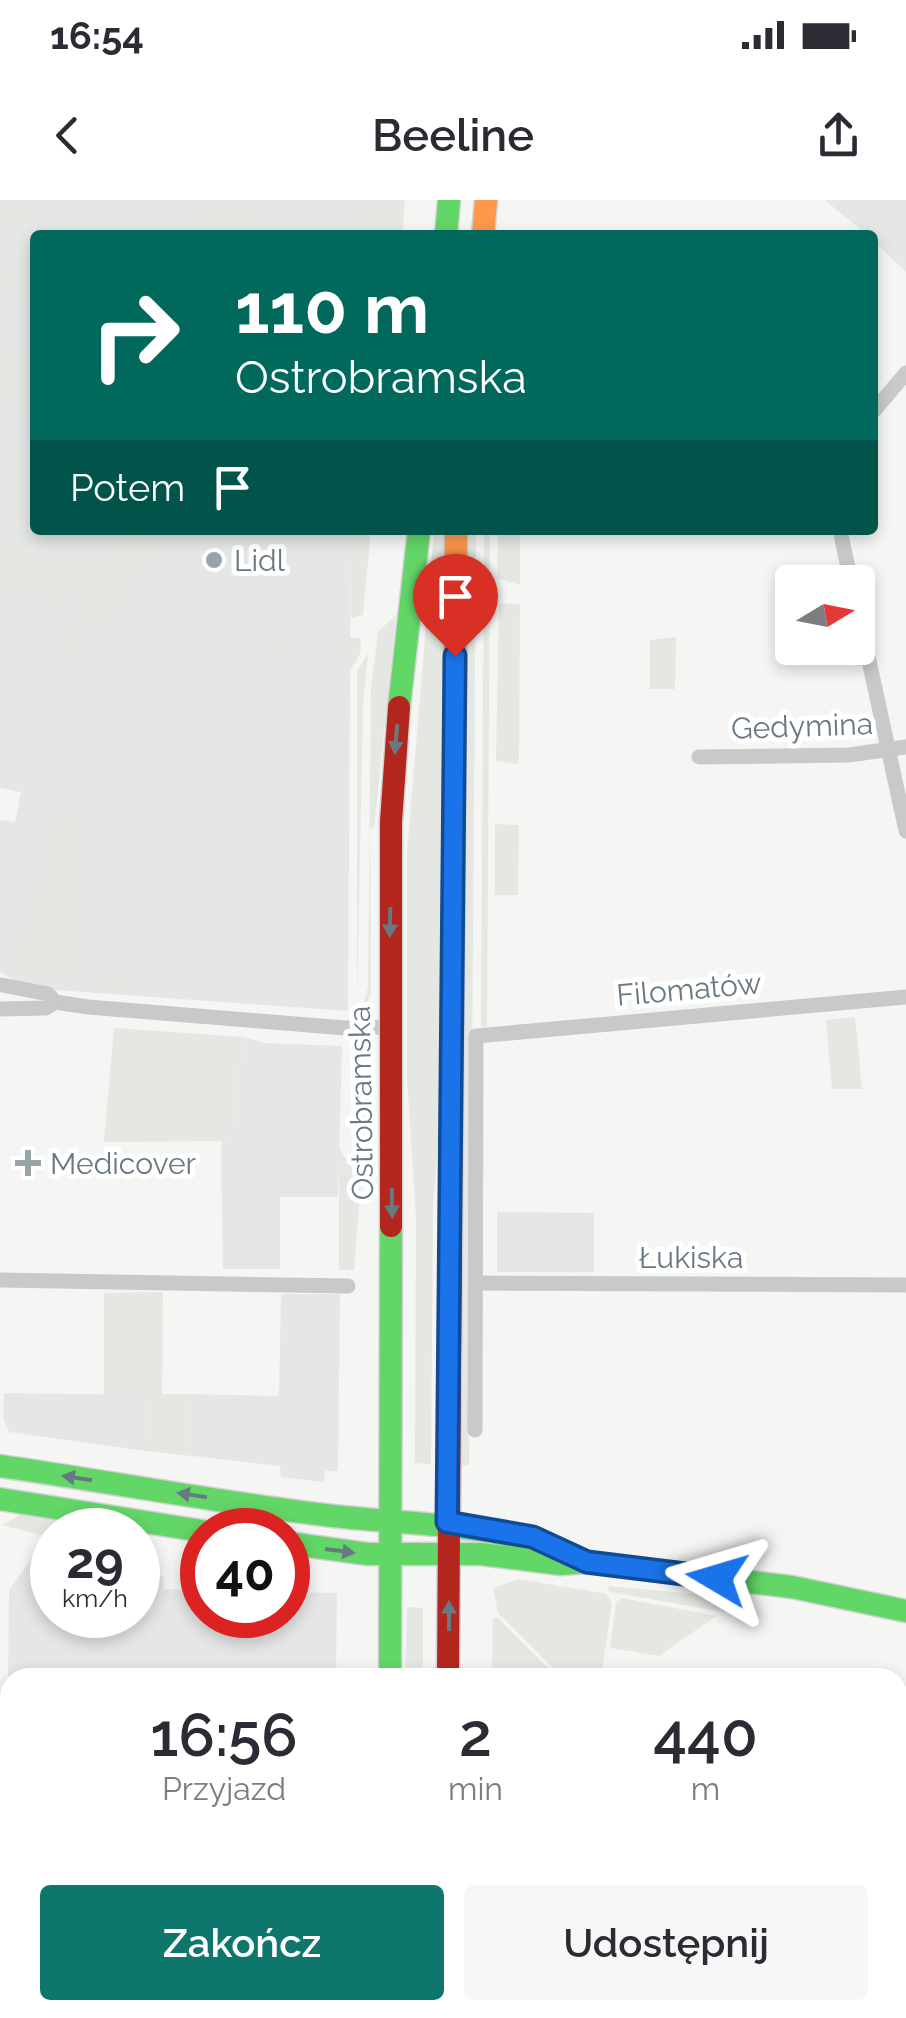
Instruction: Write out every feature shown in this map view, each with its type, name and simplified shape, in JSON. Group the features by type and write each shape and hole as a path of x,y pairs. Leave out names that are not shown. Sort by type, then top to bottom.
{"main road":[{"path":"446,230 449,200"},
{"path":"483,230 486,200"},
{"name":"Ostrobramska","path":"390,1668 393,1519 389,1027 394,758 418,535"},
{"path":"448,1668 456,535"},
{"path":"0,1466 322,1514 447,1522 533,1537 587,1562"},
{"path":"0,1499 180,1527"},
{"path":"310,1545 392,1554 448,1554 561,1564 587,1562 792,1587 906,1611"}],"street":[{"path":"878,406 906,373"},
{"path":"841,535 848,565"},
{"path":"870,665 906,831"},
{"name":"Gedymina","path":"699,757 888,751 906,747"},
{"path":"54,1002 48,994 1,982 0,1008 46,1008 54,1002 292,1024 389,1027"},
{"name":"Filomatów","path":"476,1284 476,1036 906,997"},
{"path":"0,1280 348,1286"},
{"path":"475,1430 476,1284"},
{"name":"Łukiska","path":"476,1284 906,1285"}],"shaded area":[{"path":"0,200 374,200 371,230 30,230 30,535 351,535 348,1011 28,988 0,972 0,820 15,822 21,792 0,788"},
{"path":"0,200 41,200 28,235 0,228"},
{"path":"158,200 263,200 260,230 190,230 196,210"},
{"path":"359,200 405,200 402,230 357,230"},
{"path":"825,200 906,200 906,272 878,245 878,230 861,230"},
{"path":"14,250 30,255 30,302 0,293"},
{"path":"0,343 30,352 30,411 0,402"},
{"path":"0,523 112,559 120,535 157,535 155,563 145,564 134,591 128,588 121,603 131,611 85,631 69,659 64,658 27,774 24,770 88,569 78,556 0,530"},
{"path":"351,535 371,535 363,615 351,618"},
{"path":"434,535 444,535 442,1089 433,1209 431,1464 415,1463 416,1217 407,1077 407,852"},
{"path":"467,535 476,535 469,1465 462,1465"},
{"path":"484,535 490,535 487,1026 481,1027"},
{"path":"498,535 520,535 520,585 497,578"},
{"path":"0,539 79,568 69,609 0,588"},
{"path":"499,603 520,604 519,764 496,761"},
{"path":"396,615 374,828 370,829 371,994 363,1009 368,987 371,690 378,632"},
{"path":"676,637 675,689 650,689 650,640"},
{"path":"275,638 361,638 360,654 350,671 344,661 333,657 333,643 281,642 280,656 269,656 265,645"},
{"path":"368,654 363,702 357,1004 357,671"},
{"path":"62,809 75,810 77,832 75,972 133,972 126,987 38,980 17,973 15,950 44,859 50,820"},
{"path":"495,824 519,825 518,895 495,895"},
{"path":"855,1017 862,1089 832,1089 826,1020"},
{"path":"114,1028 243,1037 231,1141 104,1142"},
{"path":"243,1037 265,1043 342,1046 338,1197 280,1197 280,1269 223,1269 221,1150 222,1140 231,1141"},
{"path":"360,1043 370,1057 370,1159 355,1128"},
{"path":"339,1148 361,1182 354,1270 339,1270"},
{"path":"497,1212 594,1213 594,1272 497,1272"},
{"path":"163,1292 162,1394 191,1394 192,1456 146,1451 147,1395 104,1395 104,1293"},
{"path":"281,1294 340,1294 338,1471 325,1471 324,1482 281,1477 280,1466 192,1456 191,1394 279,1396"},
{"path":"4,1393 147,1395 146,1451 9,1432 3,1418"},
{"path":"22,1514 30,1516 30,1532 2,1525"},
{"path":"30,1560 30,1638 160,1638 160,1575 164,1589 180,1589 180,1638 310,1638 310,1592 337,1593 336,1668 8,1668 9,1590"},
{"path":"519,1579 606,1594 612,1603 602,1668 553,1668 498,1613 493,1588"},
{"path":"608,1586 739,1598 736,1614 609,1592"},
{"path":"622,1598 716,1616 659,1656 610,1648 616,1602"},
{"path":"407,1607 423,1608 423,1668 405,1668"},
{"path":"493,1618 498,1618 548,1668 492,1668"}],"traffic: fast":[{"path":"446,230 449,200"},
{"path":"399,707 418,535"},
{"path":"390,1668 391,1226"},
{"path":"0,1466 291,1511 494,1533 525,1539 587,1562"},
{"path":"0,1499 180,1528"},
{"path":"310,1546 367,1554 481,1554 561,1564 587,1562 792,1587 906,1611"}],"traffic: slow":[{"path":"483,230 486,200"},
{"path":"451,1223 456,535"}],"traffic: jam":[{"path":"391,1226 391,822 399,707"},
{"path":"448,1668 451,1223"}],"place":[{"name":"Lidl","path":"214,560"},
{"name":"Medicover","path":"28,1163"}],"route":[{"path":"455,656 447,1522 533,1537 564,1548 587,1562 717,1578"}]}
